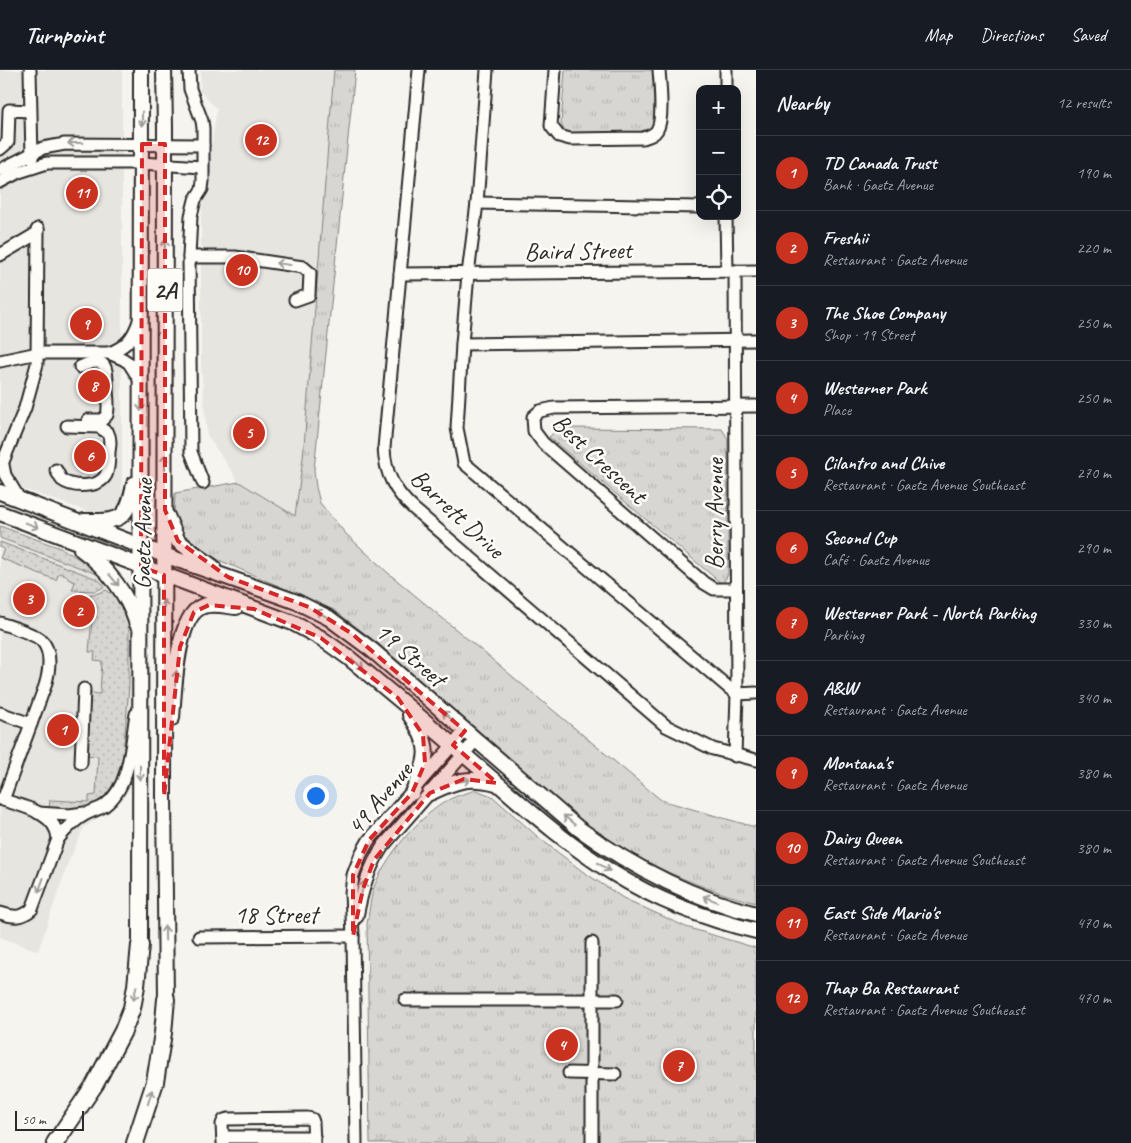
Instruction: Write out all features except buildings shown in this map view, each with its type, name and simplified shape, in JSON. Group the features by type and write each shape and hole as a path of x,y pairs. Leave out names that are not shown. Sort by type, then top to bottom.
{"highway":[{"path":"55,1143 95,1084 123,1031 132,1008 140,945"},
{"path":"135,1143 155,1082 166,999"}],"main road":[{"name":"Gaetz Avenue","path":"140,945 142,70"},
{"name":"Gaetz Avenue","path":"164,70 164,796 166,999"},
{"path":"75,521 111,520 124,515 131,502 140,454"},
{"name":"19 Street","path":"0,492 164,555 297,602 329,618 372,650 578,828 625,860 666,882 756,914"},
{"path":"165,510 171,529 178,541 228,577"},
{"name":"19 Street","path":"0,513 293,623 321,638 350,658 497,783 568,841 613,874 684,908 756,931"},
{"path":"64,537 98,561 119,586 132,609 141,637"},
{"path":"164,796 176,672 180,647 189,619 199,608 209,605 254,609"},
{"path":"398,698 419,728 425,742 426,757 424,768 412,793"},
{"path":"430,793 464,779 497,783"}],"street":[{"path":"30,70 30,153 33,166"},
{"path":"189,70 190,89 202,121 203,144 202,189 191,216 189,257 191,452 203,484"},
{"name":"Barrett Drive","path":"419,70 384,448 387,471 396,489 414,509 666,726 713,749 756,760"},
{"path":"487,70 477,203 462,344 457,428 464,463 737,694 756,693"},
{"path":"555,70 550,126 559,136 570,139 643,138 652,135 658,129 660,119 659,70"},
{"path":"726,70 726,85"},
{"path":"0,149 8,142 9,110 30,111"},
{"path":"0,170 30,153 43,148 65,144 203,144"},
{"path":"0,182 33,166 65,162 141,163 202,167"},
{"path":"477,203 696,206"},
{"name":"Berry Avenue","path":"726,220 736,340 737,694 735,756"},
{"path":"0,255 34,235 38,230 37,368 25,408 2,467 5,476 20,500"},
{"path":"189,257 236,257 303,267 310,273 309,295 295,300"},
{"name":"Baird Street","path":"400,274 756,271"},
{"path":"109,353 120,348 130,340 141,314"},
{"path":"462,344 756,340"},
{"path":"0,361 38,353 109,353 129,363 141,382"},
{"path":"56,470 62,479 79,485 91,485 98,483 106,474 109,463 110,441 108,433 100,427 68,422 99,420 105,418 108,411 106,367 100,362 90,362 80,367"},
{"path":"736,406 756,406"},
{"name":"Best Crescent","path":"736,406 554,408 536,413 532,417 532,422 534,431 543,443 704,583 714,589 736,589"},
{"path":"0,623 40,639 47,651 48,675 2,800 38,813 54,824 58,839"},
{"path":"0,913 15,917 22,916 32,909 58,839 71,824 88,813 103,807 111,800 122,782 128,762 141,677"},
{"path":"81,763 84,689"},
{"path":"0,713 31,724"},
{"name":"49 Avenue","path":"353,936 362,889 374,860 383,846 430,793 470,735"},
{"name":"49 Avenue","path":"356,1143 352,875 369,840 412,793 458,750"},
{"path":"38,813 69,815 88,813"},
{"name":"18 Street","path":"199,937 353,936"},
{"path":"592,943 592,1143"},
{"path":"404,1000 617,1000"},
{"path":"569,1073 616,1074"},
{"path":"228,1119 312,1119 314,1122 314,1140 223,1140 222,1124 224,1120 228,1119"}],"highlighted area":[{"path":"142,144 165,144 165,510 178,541 228,577 309,607 351,633 465,731 453,745 497,783 464,779 430,793 374,860 363,889 353,936 353,875 369,840 412,793 425,763 423,735 398,698 321,638 254,609 209,605 194,612 180,647 164,796 164,575 141,567"}],"shaded area":[{"path":"0,70 122,70 122,509 98,515 0,481"},
{"path":"201,70 334,70 303,458 295,516 239,482 207,435 201,366 201,218 217,109 200,91"},
{"path":"0,539 110,579 132,626 131,787 121,801 84,827 68,863 38,951 0,937"}],"green space":[{"path":"334,70 355,70 314,470 320,503 346,534 387,572 661,800 756,826 756,903 708,888 660,869 594,831 574,816 380,645 334,610 221,561 185,542 174,515 175,493 239,482 295,516 303,458"},
{"path":"565,70 653,70 654,122 646,135 568,138 561,124"},
{"path":"559,428 722,429 728,439 728,575 722,584 549,437"},
{"path":"0,526 63,549 101,573 110,587 100,575 0,538"},
{"path":"0,542 97,579 105,586 96,591 72,590 75,582 59,573 56,580 0,558 4,549 0,547"},
{"path":"106,590 110,593 115,592 122,603 129,627 129,686 123,756 116,780 105,796 93,805 71,811 49,809 50,800 89,802 89,796 96,795 98,756 83,755 87,693 100,694 102,661 94,660 95,652 89,652 93,606 90,594"},
{"path":"476,790 492,796 538,837 582,871 623,898 686,927 756,948 756,1143 370,1143 367,924 373,890 385,864 415,826 450,799"}],"place":[{"name":"Thap Ba Restaurant","path":"261,140"},
{"name":"East Side Mario's","path":"82,193"},
{"name":"Dairy Queen","path":"242,270"},
{"name":"Montana's","path":"86,324"},
{"name":"A&W","path":"94,386"},
{"name":"Cilantro and Chive","path":"249,433"},
{"name":"Second Cup","path":"90,456"},
{"name":"The Shoe Company","path":"29,599"},
{"name":"Freshii","path":"79,611"},
{"name":"TD Canada Trust","path":"63,730"},
{"name":"Westerner Park","path":"562,1045"},
{"name":"Westerner Park - North Parking","path":"679,1066"}]}
